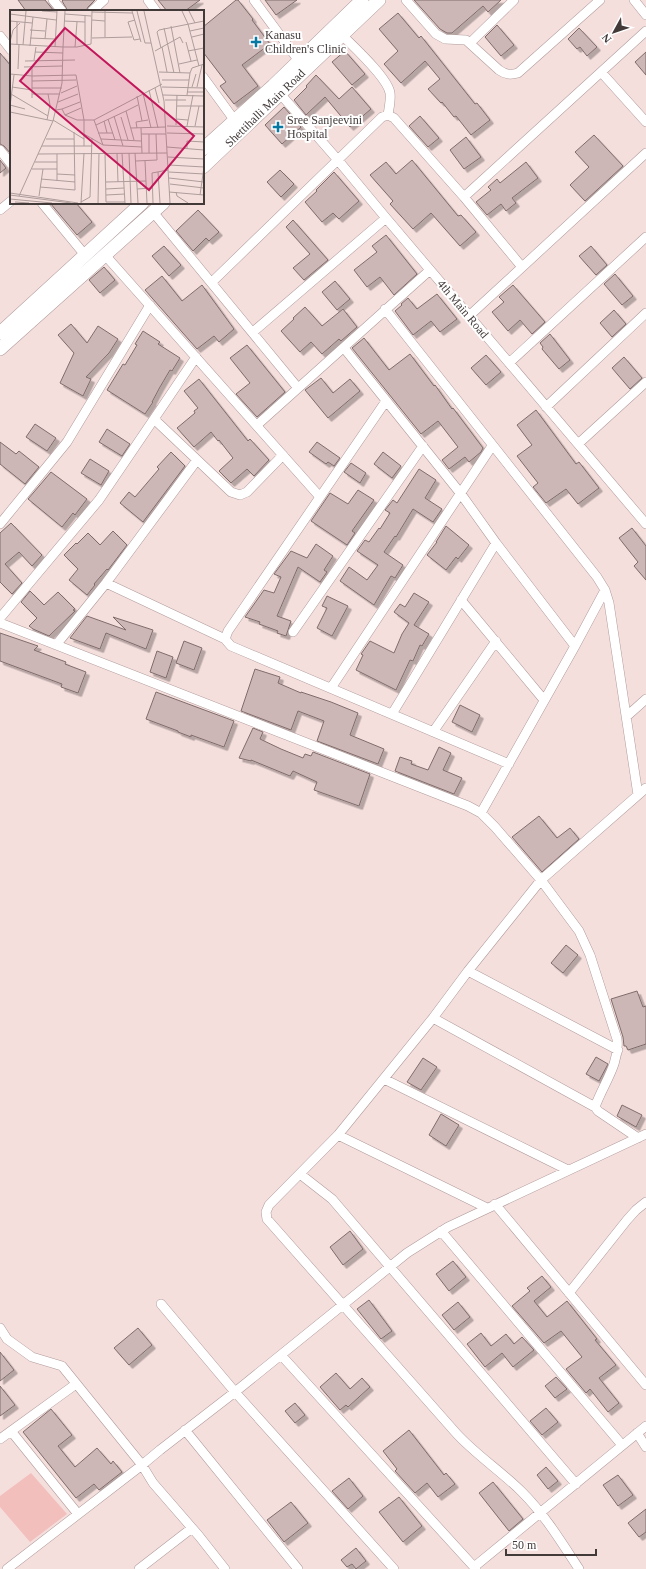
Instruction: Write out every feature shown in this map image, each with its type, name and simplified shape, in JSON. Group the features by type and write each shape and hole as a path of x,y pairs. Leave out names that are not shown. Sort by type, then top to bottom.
{"main road":[{"name":"Shettihalli Main Road","path":"204,166 239,126 277,90 342,35 379,0"},
{"name":"Shettihalli Main Road","path":"277,90 299,61 355,2"},
{"name":"Shettihalli Main Road","path":"204,148 239,126"},
{"path":"0,349 162,204"},
{"path":"0,333 137,205"}],"street":[{"path":"53,0 61,10"},
{"path":"93,10 104,0"},
{"path":"148,0 155,10"},
{"path":"254,0 299,61"},
{"path":"406,0 436,34 445,39 466,40 499,70 505,74 512,75 518,73 600,0"},
{"path":"470,43 514,0"},
{"path":"634,0 646,15"},
{"path":"464,197 646,31"},
{"path":"342,35 379,74 388,87 390,94 388,115"},
{"path":"0,36 10,49"},
{"path":"601,72 646,122"},
{"path":"204,78 239,126"},
{"name":"4th Main Road","path":"277,90 646,524"},
{"path":"212,282 337,159 382,117 388,115 394,118 464,197 522,267"},
{"path":"0,150 10,163"},
{"path":"469,316 646,153"},
{"path":"0,210 10,202"},
{"path":"43,204 85,255"},
{"path":"153,212 298,388"},
{"path":"253,332 386,218"},
{"path":"509,363 646,237"},
{"path":"105,255 320,497"},
{"path":"256,425 430,270"},
{"path":"0,524 67,442 150,306"},
{"path":"385,309 597,577 605,590 610,603 638,795"},
{"path":"546,407 646,313"},
{"path":"344,348 461,494 496,543 575,646"},
{"path":"0,618 99,500 196,357"},
{"path":"578,444 646,382"},
{"path":"226,639 228,631 386,401"},
{"path":"154,420 231,492 240,495 247,492 283,455"},
{"path":"293,632 423,446"},
{"path":"331,688 492,446"},
{"path":"56,645 106,583 197,460"},
{"path":"392,714 496,543"},
{"path":"106,583 226,639 231,646 509,764"},
{"path":"481,812 605,590"},
{"path":"461,600 544,700"},
{"path":"0,623 481,812 495,826 541,880 579,930 590,955 617,1039 618,1050 616,1060 595,1107"},
{"path":"433,732 496,641"},
{"path":"627,716 646,699"},
{"path":"580,1569 540,1512 522,1492 468,1446 267,1219 266,1212 269,1205 338,1135 433,1018 468,971 541,880 646,788"},
{"path":"468,971 618,1050"},
{"path":"433,1018 595,1107 598,1111 642,1136"},
{"path":"384,1079 568,1170"},
{"path":"338,1135 491,1206 569,1293 646,1385"},
{"path":"7,1569 235,1392 407,1253 441,1232 491,1206 642,1136"},
{"path":"300,1174 332,1199 576,1484"},
{"path":"569,1293 627,1220 646,1202"},
{"path":"441,1232 622,1445"},
{"path":"161,1304 235,1392 394,1569"},
{"path":"0,1328 8,1339 32,1357 62,1366 142,1465 153,1483 225,1569"},
{"path":"281,1355 475,1568 540,1512 646,1426"},
{"path":"0,1439 76,1384"},
{"path":"185,1430 298,1569"},
{"path":"11,1431 78,1514"},
{"path":"637,1433 646,1447"},
{"path":"139,1569 192,1528"}],"shaded area":[{"path":"31,1473 67,1514 30,1542 0,1507 0,1496"}],"building":[{"path":"18,0 45,0 53,10 25,10"},
{"path":"95,0 86,10 67,10 62,1"},
{"path":"158,0 200,0 186,10 166,10"},
{"path":"236,0 238,0 270,44 242,65 258,86 234,104 220,86 226,82 204,53 204,26"},
{"path":"265,0 297,0 276,15"},
{"path":"414,0 501,0 488,12 483,6 452,33 447,33 440,29"},
{"path":"398,13 419,38 421,36 475,104 477,103 490,120 471,135 456,116 454,117 442,102 441,103 428,89 440,79 425,61 401,83 384,64 398,51 379,29"},
{"path":"497,25 514,45 501,56 485,37"},
{"path":"579,28 597,47 587,56 580,47 577,49 568,39"},
{"path":"345,51 365,74 352,85 332,62"},
{"path":"646,52 646,75 635,62"},
{"path":"0,53 10,65 10,153 0,144"},
{"path":"316,75 339,99 352,87 371,109 350,127 325,97 306,115 294,100"},
{"path":"284,107 301,127 282,144 265,125"},
{"path":"420,116 439,138 428,147 409,126"},
{"path":"594,135 623,166 585,201 570,185 589,167 575,152"},
{"path":"466,137 481,157 464,169 450,150"},
{"path":"0,160 6,168 0,173"},
{"path":"412,160 458,216 461,215 476,232 460,246 431,213 413,229 390,204 393,201 370,175 386,162 396,174"},
{"path":"526,162 538,178 512,198 516,203 506,211 501,204 487,215 476,202 491,190 488,187 497,179 500,183"},
{"path":"280,170 294,184 281,197 267,182"},
{"path":"334,172 359,201 339,219 333,213 322,222 305,202"},
{"path":"51,204 77,204 92,222 77,235"},
{"path":"198,210 219,232 209,241 206,238 193,251 176,231"},
{"path":"293,220 328,260 304,280 293,268 310,254 286,227"},
{"path":"386,235 417,274 394,295 380,277 367,287 354,270 377,252 372,246"},
{"path":"164,246 181,265 169,276 152,256"},
{"path":"591,246 607,265 596,275 579,256"},
{"path":"104,267 115,280 100,293 89,280"},
{"path":"615,274 633,296 622,305 604,284"},
{"path":"162,276 182,301 202,285 234,329 219,342 214,336 197,349 145,290"},
{"path":"335,281 350,299 337,310 322,292"},
{"path":"513,285 545,322 532,334 520,320 508,331 492,312 504,302 499,297"},
{"path":"437,294 457,319 440,332 431,321 413,335 395,311 408,298 417,309"},
{"path":"305,307 322,326 343,309 357,327 341,341 339,339 322,354 311,342 300,352 281,331"},
{"path":"614,310 626,324 612,337 600,323"},
{"path":"71,324 87,343 98,326 118,339 109,353 86,377 91,379 83,396 60,383 74,353 58,335"},
{"path":"143,331 160,342 158,344 180,358 172,371 170,370 145,414 107,390 123,364 125,365 137,345 135,344"},
{"path":"550,334 570,360 559,369 542,349 543,347 540,343"},
{"path":"364,338 389,370 410,354 483,448 481,452 469,462 465,457 449,469 442,460 458,447 438,421 421,434 352,348"},
{"path":"247,345 285,392 257,417 236,394 250,383 230,358"},
{"path":"486,355 501,372 486,385 471,368"},
{"path":"624,357 642,378 630,389 612,368"},
{"path":"321,378 333,393 350,379 360,391 328,418 305,390"},
{"path":"199,379 248,441 250,439 269,460 254,476 247,469 231,483 219,471 233,458 219,440 218,441 211,432 194,447 177,428 195,413 194,411 198,408 184,391"},
{"path":"536,410 576,464 579,462 599,488 578,504 566,489 546,503 533,487 538,483 517,456 532,445 517,425"},
{"path":"35,424 56,438 47,451 26,437"},
{"path":"107,429 130,444 122,456 99,442"},
{"path":"0,442 16,454 19,451 39,467 25,484 0,464"},
{"path":"317,442 340,458 334,466 328,462 326,464 309,452"},
{"path":"171,452 185,466 143,522 120,503 129,492 135,497 159,469 157,467"},
{"path":"383,452 401,466 392,478 374,464"},
{"path":"90,459 109,471 101,485 81,473"},
{"path":"351,463 366,473 360,483 344,472"},
{"path":"419,469 436,480 425,498 442,509 433,522 413,509 396,537 395,536 384,552 403,565 395,578 391,576 374,605 340,581 349,567 367,580 378,565 357,551 365,540 369,542 379,528 380,529 390,513 385,510 393,500 397,503"},
{"path":"51,472 87,499 75,515 73,513 62,527 28,499"},
{"path":"358,490 374,500 352,531 355,533 347,545 311,521 330,493 348,504"},
{"path":"11,523 42,555 32,566 19,552 5,564 22,583 12,594 0,582 0,533"},
{"path":"446,526 469,545 458,559 456,557 446,570 427,555 437,542"},
{"path":"632,528 646,546 646,580 634,566 638,562 619,538"},
{"path":"113,531 127,545 108,570 107,569 94,584 95,585 87,595 69,580 78,569 64,555 88,533 100,545"},
{"path":"316,544 333,556 324,570 327,572 320,582 298,567 277,616 291,621 286,636 277,633 278,631 259,624 260,622 245,617 264,590 274,593 281,577 274,574 291,551 307,558"},
{"path":"30,591 44,605 58,592 75,609 73,610 75,611 49,636 33,629 29,626 37,618 21,602"},
{"path":"414,593 429,602 414,625 429,634 422,646 420,645 413,661 410,660 396,690 356,670 363,655 361,654 370,641 394,653 402,634 409,623 394,612 400,604 405,607"},
{"path":"327,596 348,606 332,636 317,628 327,608 322,606"},
{"path":"87,616 126,630 113,617 153,630 146,649 106,633 100,649 70,638"},
{"path":"0,633 38,646 34,650 66,662 65,664 86,672 78,693 61,687 62,684 0,661"},
{"path":"184,641 202,648 194,670 176,663"},
{"path":"157,651 173,657 166,678 150,672"},
{"path":"255,669 280,677 278,683 301,693 331,702 358,713 350,735 384,749 378,764 317,741 324,721 298,711 291,730 241,711"},
{"path":"156,692 234,721 224,747 191,735 191,737 146,719"},
{"path":"460,705 480,715 472,732 452,722"},
{"path":"253,728 263,732 260,739 303,758 305,754 311,756 313,752 370,774 359,806 314,790 317,782 293,771 290,776 251,760 239,758"},
{"path":"439,747 451,753 443,770 462,778 454,794 395,771 400,757 412,761 411,764 428,770"},
{"path":"539,816 557,838 570,828 579,839 542,872 512,837"},
{"path":"566,945 578,955 563,973 551,963"},
{"path":"637,991 643,1007 646,1006 646,1044 628,1050 626,1046 624,1046 623,1037 611,999"},
{"path":"596,1057 608,1064 599,1081 586,1074"},
{"path":"423,1058 437,1067 421,1090 407,1082"},
{"path":"622,1105 642,1115 636,1127 617,1116"},
{"path":"441,1114 459,1125 446,1146 429,1135"},
{"path":"350,1231 363,1249 343,1265 330,1247"},
{"path":"453,1261 466,1277 449,1291 436,1274"},
{"path":"542,1276 551,1287 534,1301 547,1317 567,1301 597,1339 595,1340 616,1365 599,1378 619,1403 608,1412 590,1389 586,1393 566,1369 582,1357 561,1331 544,1343 512,1306 530,1291 527,1288"},
{"path":"369,1300 392,1331 381,1339 357,1309"},
{"path":"458,1302 470,1317 454,1330 442,1315"},
{"path":"138,1328 152,1345 129,1365 114,1348"},
{"path":"481,1333 491,1346 506,1334 514,1344 522,1337 534,1350 513,1367 502,1353 485,1367 467,1344"},
{"path":"0,1352 14,1370 0,1381"},
{"path":"336,1373 350,1389 362,1378 370,1387 348,1407 346,1405 340,1410 320,1387"},
{"path":"556,1377 567,1389 555,1398 545,1386"},
{"path":"0,1386 15,1405 0,1416"},
{"path":"295,1403 305,1415 295,1423 285,1411"},
{"path":"546,1408 558,1422 542,1435 530,1421"},
{"path":"51,1409 72,1435 58,1446 75,1467 97,1448 111,1464 113,1461 122,1472 99,1490 94,1484 76,1498 23,1432"},
{"path":"409,1430 444,1475 446,1473 455,1484 438,1497 427,1483 415,1493 395,1471 397,1469 383,1451"},
{"path":"546,1467 558,1481 548,1489 537,1475"},
{"path":"618,1475 633,1495 618,1506 603,1485"},
{"path":"349,1478 363,1496 348,1509 332,1491"},
{"path":"493,1482 523,1519 509,1531 479,1493"},
{"path":"399,1497 422,1526 403,1542 379,1512"},
{"path":"291,1502 308,1523 284,1542 267,1520"},
{"path":"646,1509 646,1532 639,1537 628,1523"},
{"path":"356,1548 366,1561 356,1569 352,1564 347,1567 341,1560"}],"place":[{"name":"Kanasu Children's Clinic","path":"256,42"},
{"name":"Sree Sanjeevini Hospital","path":"278,127"}]}
